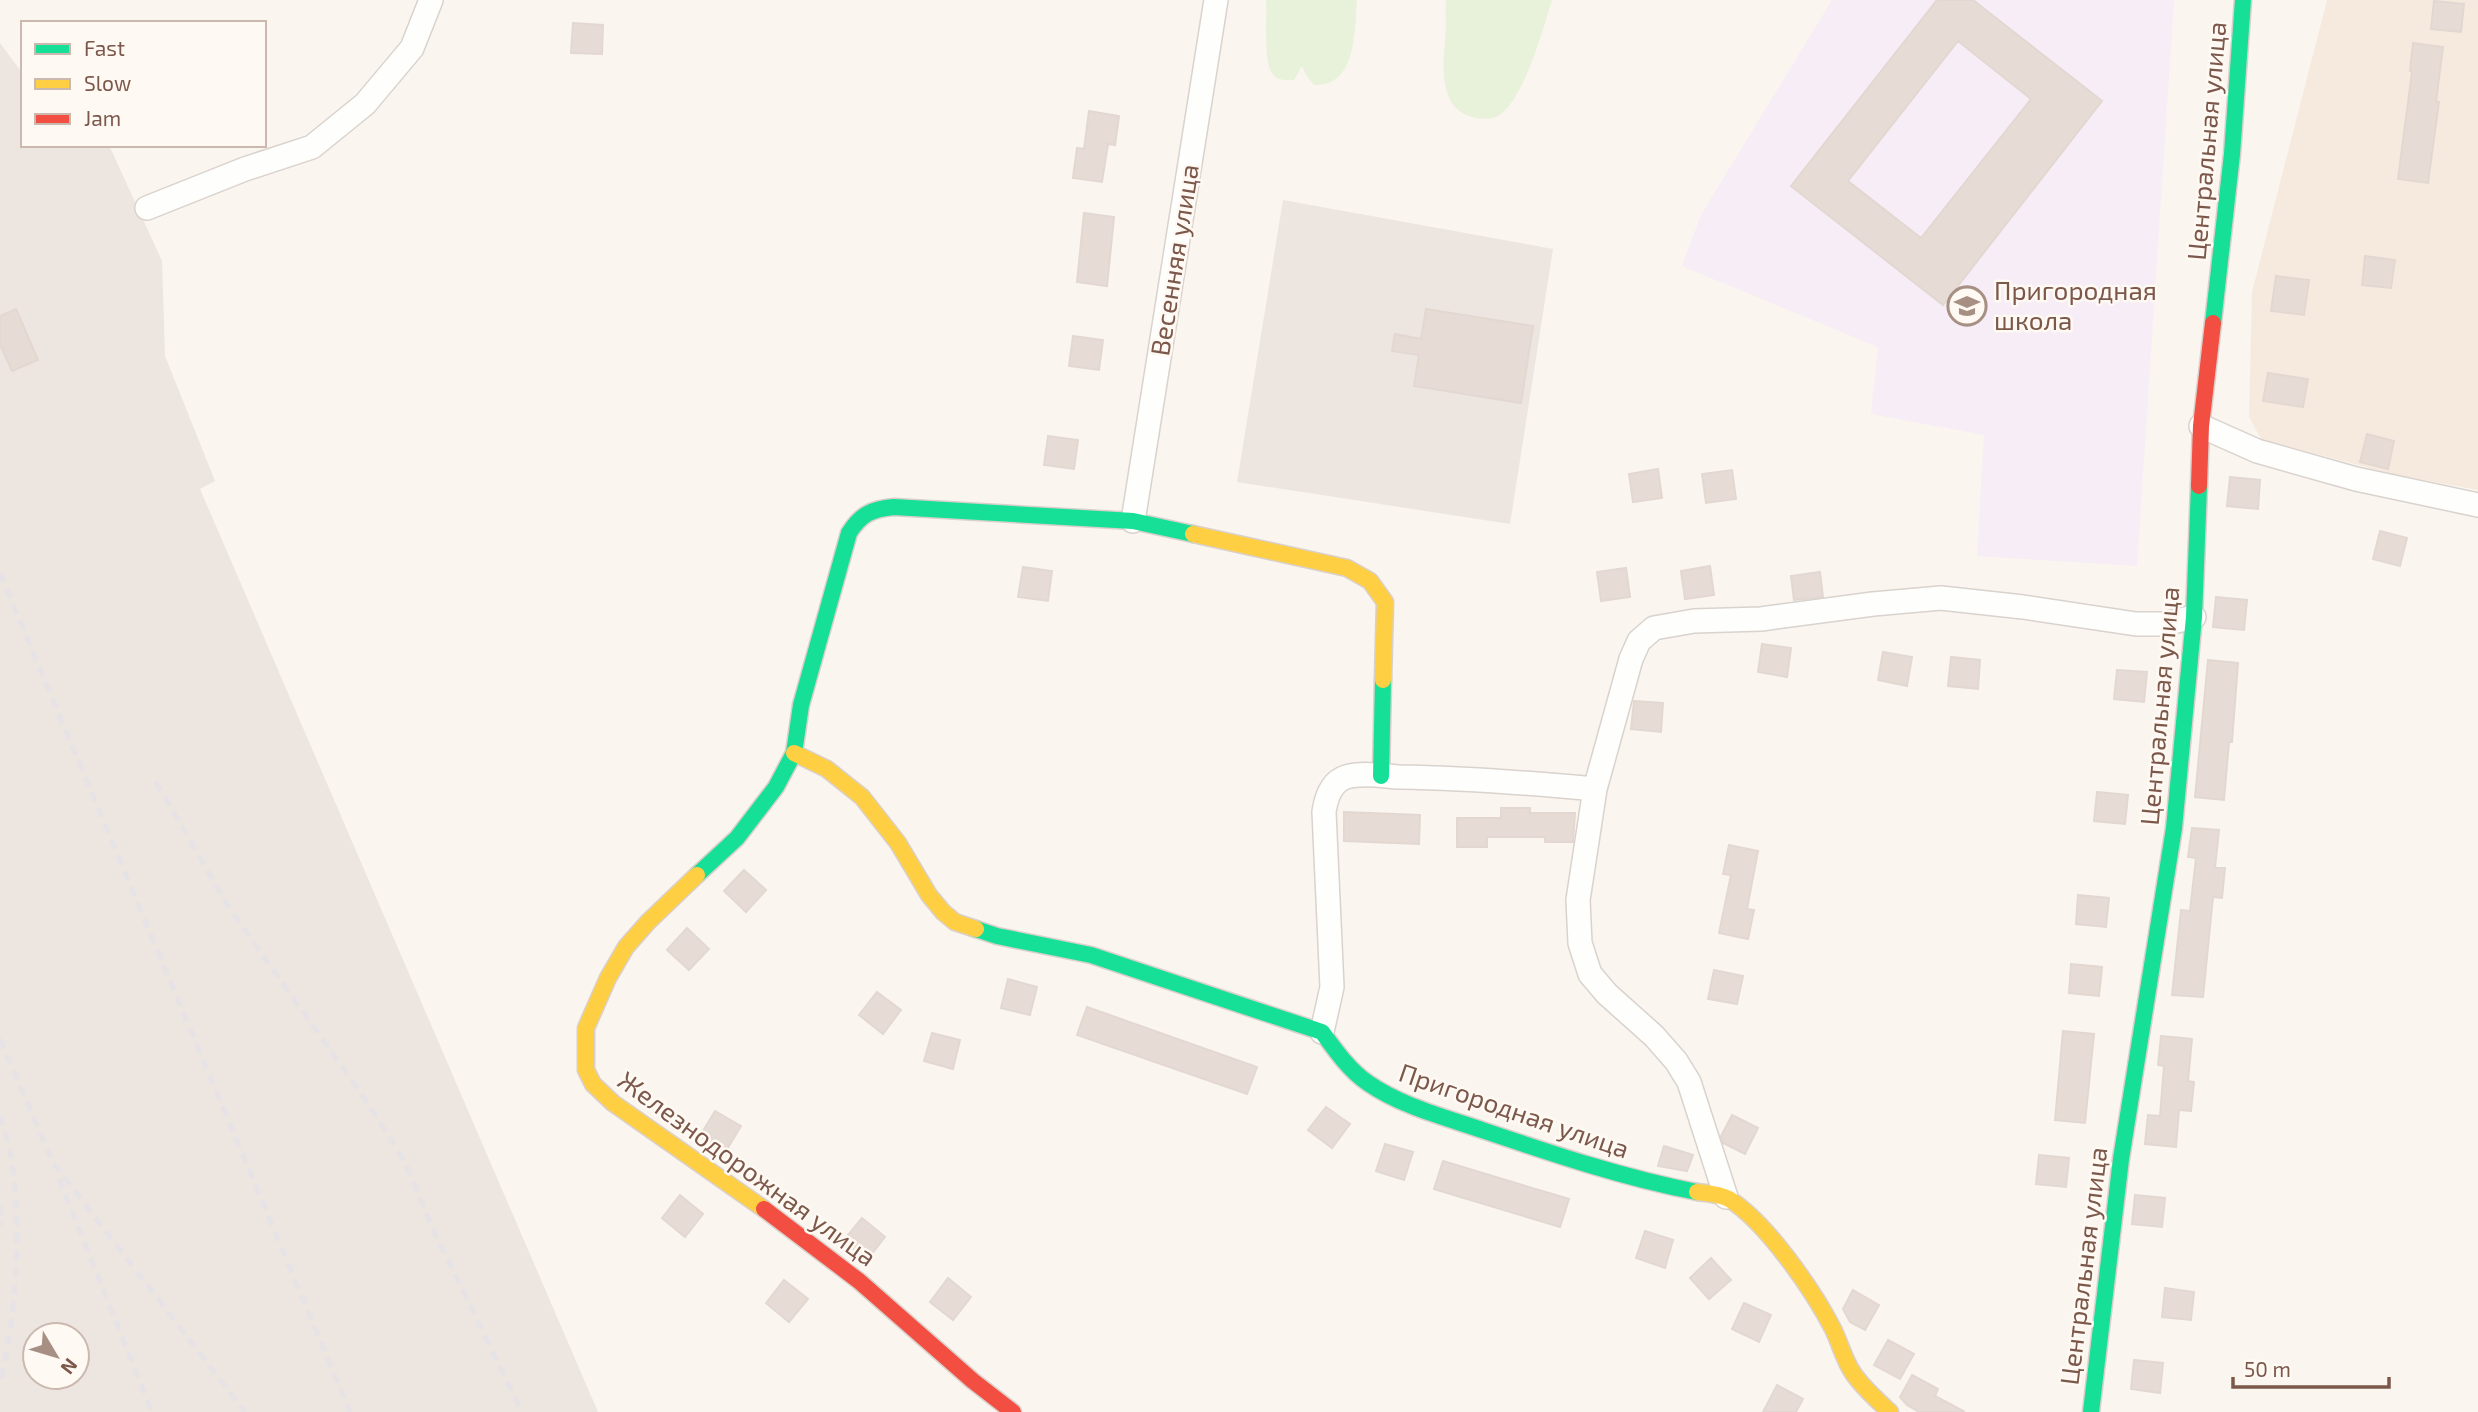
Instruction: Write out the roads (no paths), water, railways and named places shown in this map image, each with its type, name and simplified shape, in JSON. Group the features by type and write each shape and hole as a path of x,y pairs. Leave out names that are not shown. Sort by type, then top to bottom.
{"street":[{"path":"147,208 245,169 312,147 365,104 412,48 431,0"},
{"name":"Весенняя улица","path":"1133,521 1216,0"},
{"name":"Центральная улица","path":"2091,1412 2121,1159 2174,828 2194,617 2202,426 2232,154 2245,1"},
{"path":"2202,426 2257,451 2343,476 2478,505"},
{"path":"1381,776 1385,602 1377,586 1365,576 1347,568 1133,521 894,507 869,509 858,517 849,533 800,705 794,752 827,769 862,797 898,843 929,895 943,912 956,922 997,936 1091,955 1322,1032 1332,987 1324,811 1327,796 1343,778 1356,775 1381,776 1595,789"},
{"path":"1726,1197 1689,1082 1676,1061 1654,1036 1607,994 1590,974 1580,943 1578,900 1595,789 1631,659 1639,641 1654,628 1694,621 1761,619 1941,598 2136,624 2164,624 2194,617"},
{"name":"Железнодорожная улица","path":"794,752 765,804 737,838 656,914 626,947 608,978 586,1028 586,1070 593,1084 607,1098 794,1229 862,1283 976,1384 1013,1412"},
{"name":"Пригородная улица","path":"1322,1032 1339,1055 1366,1082 1384,1093 1432,1113 1634,1178 1726,1197 1744,1210 1782,1251 1832,1327 1851,1371 1864,1388 1890,1412"}],"railway":[{"path":"0,573 350,1412"},
{"path":"156,782 228,906 367,1102 406,1164 434,1232 522,1412"},
{"path":"0,1039 53,1163 245,1412"},
{"path":"0,1116 12,1163 17,1216 13,1303 0,1383"},
{"path":"59,1179 152,1412"},
{"path":"0,1205 0,1226"}],"place":[{"name":"Пригородная школа","path":"1967,306"}]}
